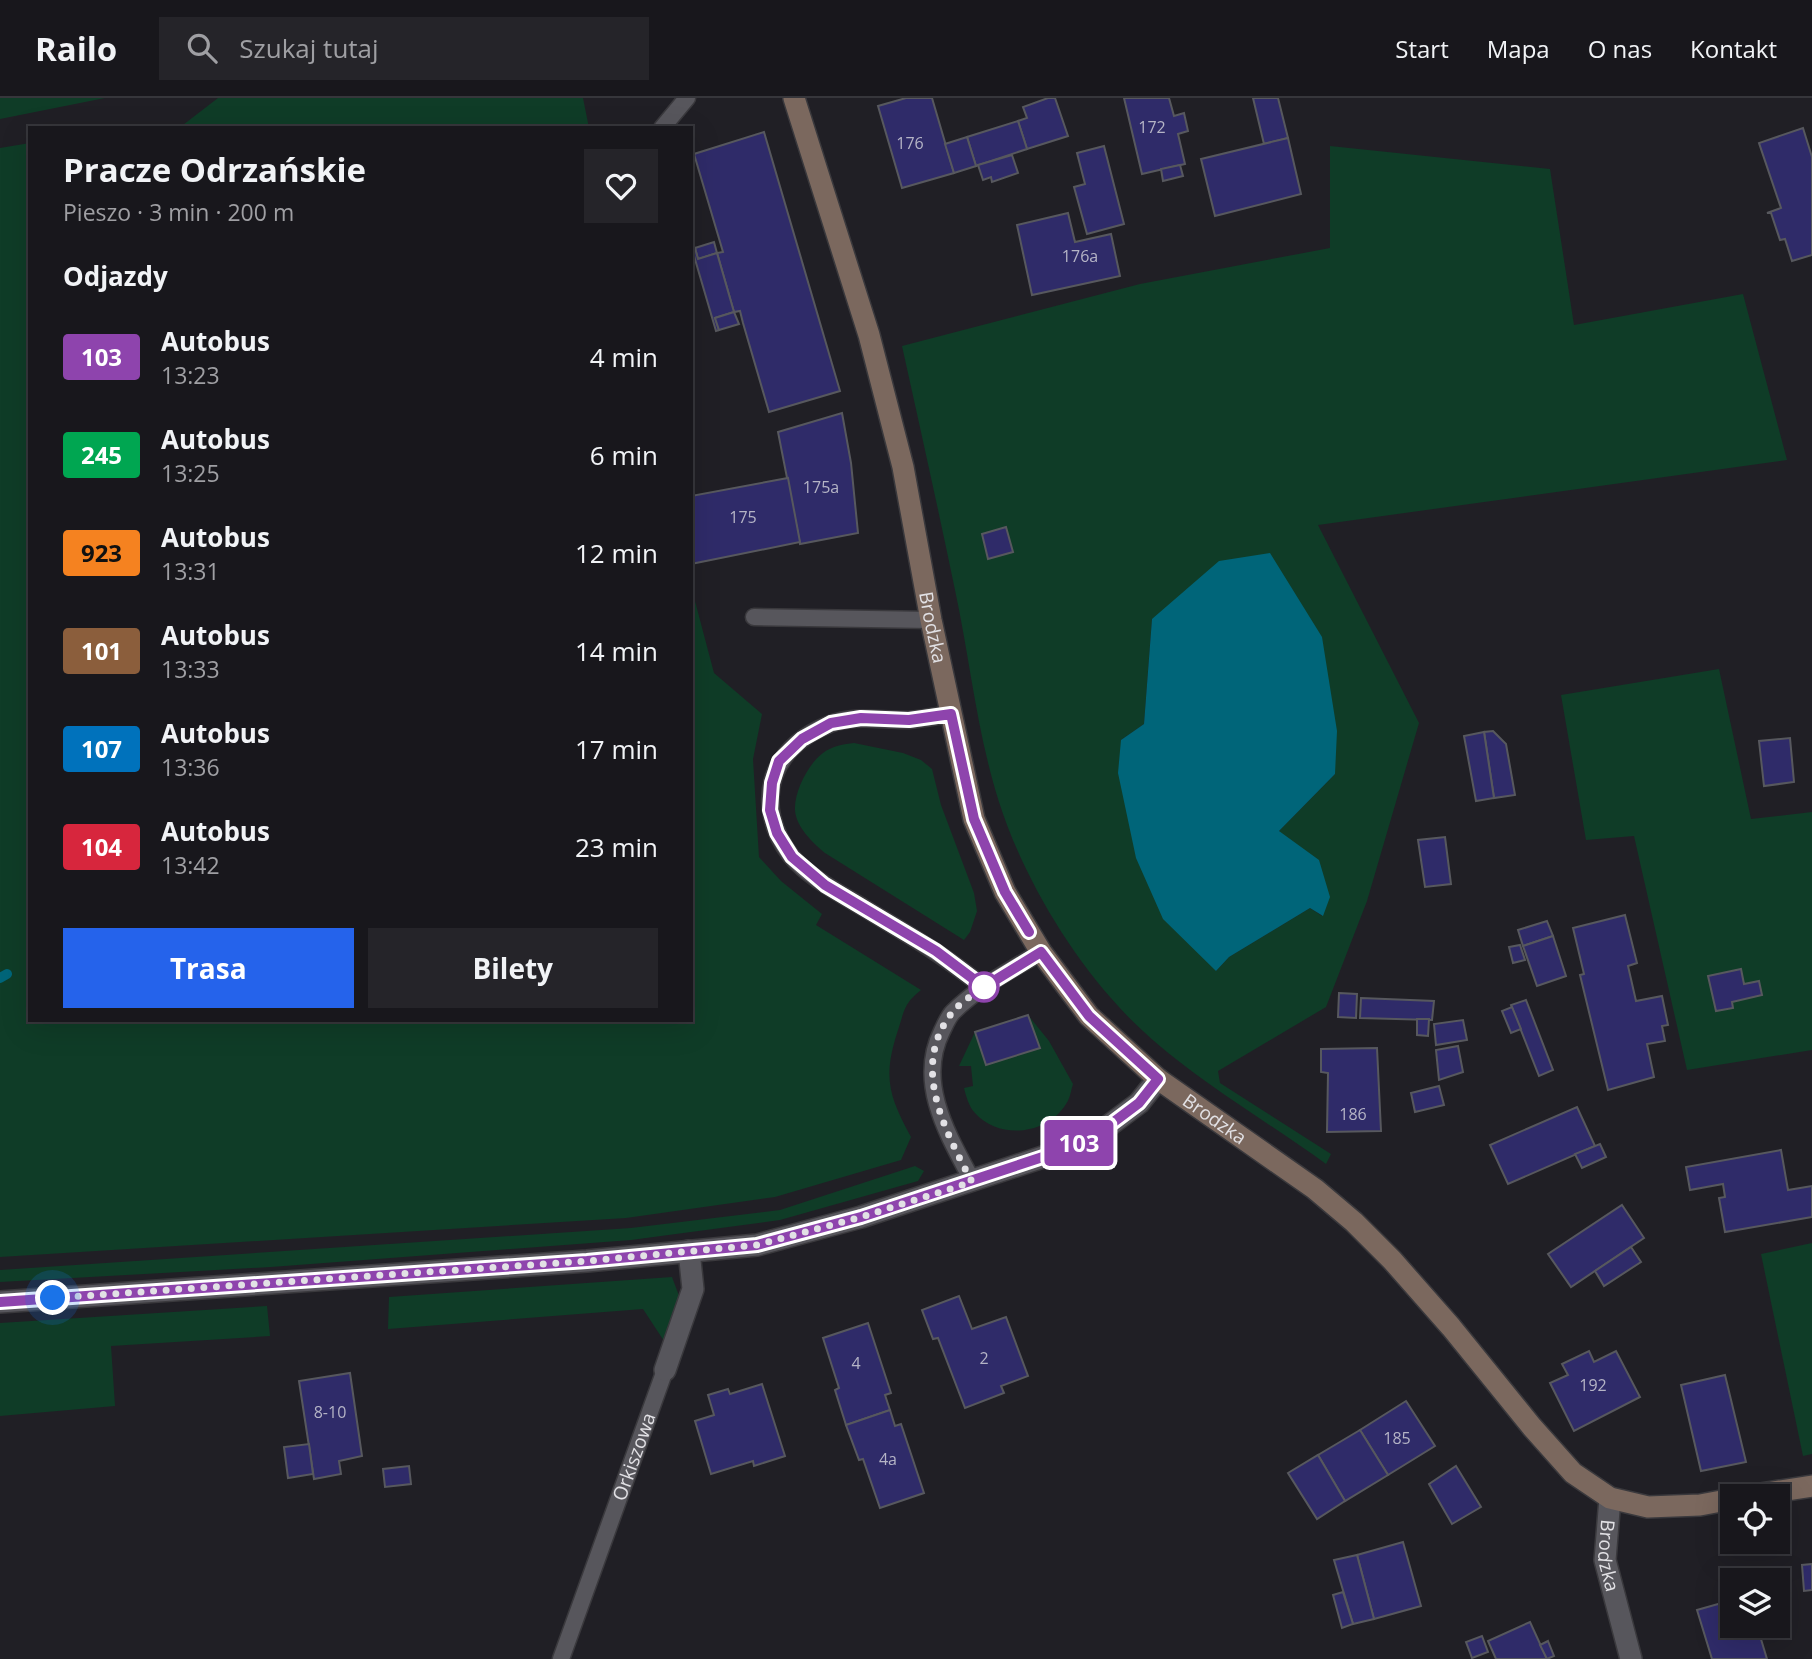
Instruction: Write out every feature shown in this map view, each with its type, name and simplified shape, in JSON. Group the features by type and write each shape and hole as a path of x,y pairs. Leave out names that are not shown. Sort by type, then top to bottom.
{"street":[{"name":"Brodzka","path":"794,98 872,349 903,467 931,620 974,819 1005,892 1041,952 1089,1016 1158,1079 1315,1189 1354,1222 1392,1260 1451,1327 1573,1473 1611,1497 1605,1560 1631,1659"},
{"path":"0,1302 587,1261 757,1245 861,1217 1067,1149 1103,1130 1139,1103 1158,1079"},
{"name":"Orkiszowa","path":"665,1370 693,1289 689,1251"},
{"path":"1790,1489 1812,1486"},
{"path":"1611,1497 1648,1507 1700,1505 1720,1501"}],"lane":[{"path":"664,126 687,98"},
{"path":"754,617 931,620"},
{"path":"951,714 909,720 861,718 831,723 802,739 779,761 772,783 770,810 777,833 792,857 816,878 946,958 984,987"},
{"path":"972,1182 950,1139 935,1101 934,1049 951,1014 984,987 1041,952"},
{"name":"Orkiszowa","path":"561,1659 665,1370"}],"green space":[{"path":"0,98 105,98 0,119"},
{"path":"218,98 583,98 589,126 182,126"},
{"path":"28,143 28,1022 693,1022 693,594 714,673 762,714 753,759 759,857 781,881 822,914 816,925 921,990 904,1010 889,1071 892,1096 911,1137 901,1160 775,1197 626,1218 0,1257 0,148"},
{"path":"1330,146 1550,169 1574,325 1743,294 1787,460 1318,525 1419,723 1367,901 1326,1007 1218,1071 1220,1083 1331,1154 1326,1164 1191,1070 1119,1007 1065,937 1020,857 991,776 955,590 902,346 1140,284 1330,248","holes":["1152,619 1335,774 1279,831 1322,916 1310,908 1229,957 1216,971 1121,740 1144,724"]},
{"path":"1719,669 1751,819 1812,812 1812,1050 1687,1070 1634,836 1586,840 1561,695"},
{"path":"854,743 903,753 921,760 932,769 941,805 974,893 977,911 970,932 964,940 825,853 810,839 798,822 795,810 797,794 813,763 830,749"},
{"path":"1028,1015 1049,1041 1073,1084 1066,1104 1047,1122 1035,1128 1009,1130 985,1122 973,1111 964,1088 973,1086 971,1066 959,1066 975,1032 986,1065 1040,1048"},
{"path":"915,1166 924,1171 918,1181 780,1220 631,1240 271,1267 0,1282 0,1270 631,1228 780,1210"},
{"path":"1812,1243 1812,1454 1803,1456 1761,1254"},
{"path":"672,1277 681,1301 664,1341 643,1309 388,1329 389,1297"},
{"path":"267,1306 270,1336 111,1346 115,1406 0,1416 0,1323"}],"water":[{"path":"1270,553 1322,637 1337,731 1335,774 1279,831 1319,860 1330,897 1323,916 1310,908 1229,957 1216,971 1163,919 1136,858 1118,773 1121,740 1144,724 1152,619 1219,561"}],"building":[{"path":"906,98 932,98 954,173 902,188 878,106"},
{"path":"1055,98 1068,136 1027,149 1018,121 1027,118 1023,107"},
{"path":"1124,98 1169,98 1174,116 1184,113 1188,131 1178,134 1185,164 1142,174"},
{"path":"1253,98 1278,98 1288,138 1264,144"},
{"path":"1018,121 1027,149 976,166 967,137"},
{"path":"1803,128 1812,157 1812,255 1792,261 1785,239 1780,240 1771,213 1767,213 1781,208 1759,143"},
{"path":"764,132 840,391 769,412 740,311 734,312 717,253 723,252 694,154"},
{"path":"967,137 976,166 954,173 945,144"},
{"path":"1288,138 1301,194 1215,216 1201,159"},
{"path":"1104,146 1124,224 1087,234 1074,187 1085,184 1077,153"},
{"path":"1012,155 1018,173 992,182 991,177 983,180 978,165"},
{"path":"1180,165 1183,176 1163,181 1161,169"},
{"path":"1068,213 1075,242 1111,234 1120,276 1032,295 1017,225"},
{"path":"714,242 717,253 698,259 695,248"},
{"path":"693,249 698,259 717,253 734,312 715,318 719,330 716,331 693,252"},
{"path":"734,312 739,324 719,330 715,318"},
{"path":"842,413 851,463 858,533 800,544 778,432"},
{"path":"788,478 800,542 693,564 693,496"},
{"path":"1006,527 1013,552 988,559 982,534"},
{"path":"1493,731 1506,744 1515,795 1494,798 1484,732"},
{"path":"1484,732 1494,798 1476,801 1464,736"},
{"path":"1790,738 1794,782 1764,786 1759,741"},
{"path":"1445,837 1451,884 1425,887 1418,840"},
{"path":"1625,915 1637,963 1628,966 1636,1001 1662,996 1668,1025 1662,1026 1665,1041 1647,1044 1654,1077 1608,1090 1580,975 1584,974 1573,928"},
{"path":"1547,921 1553,936 1523,946 1518,930"},
{"path":"1553,936 1566,976 1537,986 1523,946"},
{"path":"1520,945 1525,960 1513,963 1509,947"},
{"path":"1741,969 1744,984 1759,981 1762,995 1732,1002 1733,1008 1716,1011 1708,976"},
{"path":"1339,993 1357,994 1356,1018 1338,1017"},
{"path":"1361,998 1434,1001 1432,1020 1360,1018"},
{"path":"1526,1000 1553,1070 1539,1076 1511,1005"},
{"path":"1512,1007 1521,1029 1511,1033 1502,1011"},
{"path":"1028,1015 1040,1048 986,1065 975,1032"},
{"path":"1417,1019 1429,1019 1428,1036 1417,1035"},
{"path":"1463,1020 1467,1040 1436,1045 1434,1024"},
{"path":"1458,1046 1463,1072 1439,1080 1436,1050"},
{"path":"1377,1048 1381,1131 1327,1132 1328,1073 1321,1072 1321,1049"},
{"path":"1439,1086 1444,1105 1415,1112 1411,1093"},
{"path":"1577,1107 1595,1146 1508,1184 1490,1145"},
{"path":"1600,1144 1606,1157 1582,1168 1575,1154"},
{"path":"1781,1150 1788,1190 1812,1186 1812,1217 1725,1232 1719,1198 1725,1197 1723,1184 1690,1190 1686,1167"},
{"path":"1622,1205 1644,1238 1571,1287 1548,1254"},
{"path":"1631,1247 1641,1262 1604,1286 1595,1271"},
{"path":"959,1296 972,1329 1006,1317 1028,1376 1001,1386 1004,1393 965,1408 938,1338 933,1339 922,1310"},
{"path":"868,1323 891,1393 885,1395 890,1410 846,1425 835,1390 839,1388 823,1338"},
{"path":"1589,1351 1594,1362 1616,1351 1640,1397 1574,1431 1550,1383 1568,1375 1562,1364"},
{"path":"350,1373 362,1456 339,1461 341,1474 314,1479 299,1381"},
{"path":"1725,1375 1746,1462 1701,1471 1681,1385"},
{"path":"762,1384 785,1456 754,1466 753,1461 711,1474 695,1421 714,1415 708,1395 728,1389 730,1394"},
{"path":"1406,1401 1435,1446 1388,1475 1360,1430"},
{"path":"890,1410 895,1426 901,1424 924,1493 880,1508 863,1459 859,1460 846,1425"},
{"path":"1360,1430 1388,1475 1345,1501 1318,1455"},
{"path":"309,1444 313,1474 288,1478 284,1447"},
{"path":"1318,1455 1345,1501 1317,1519 1288,1473"},
{"path":"409,1466 411,1484 385,1487 383,1469"},
{"path":"1456,1466 1481,1507 1452,1524 1429,1484"},
{"path":"1403,1542 1421,1606 1374,1619 1357,1555"},
{"path":"1357,1555 1374,1619 1353,1624 1334,1560"},
{"path":"1812,1564 1812,1590 1804,1591 1802,1565"},
{"path":"1343,1592 1353,1624 1342,1628 1333,1595"},
{"path":"1720,1603 1720,1638 1761,1638 1767,1659 1712,1659 1697,1610"},
{"path":"1530,1622 1547,1659 1496,1659 1488,1641"},
{"path":"1482,1636 1488,1652 1472,1658 1466,1642"},
{"path":"1548,1641 1554,1656 1547,1659 1540,1645"}],"waterway":[{"path":"0,978 7,974"}],"bus line":[{"name":"103","path":"0,1302 587,1261 757,1245 861,1217 972,1182 1067,1149 1103,1130 1139,1103 1158,1079 1089,1016 1041,952 984,987 936,951 825,885 792,857 777,833 770,810 772,783 779,761 802,739 831,723 861,718 909,720 951,714 974,819 1005,892 1029,932"}],"route":[{"path":"53,1298 587,1261 757,1245 861,1217 972,1182 950,1139 935,1101 934,1049 951,1014 984,987"}]}
